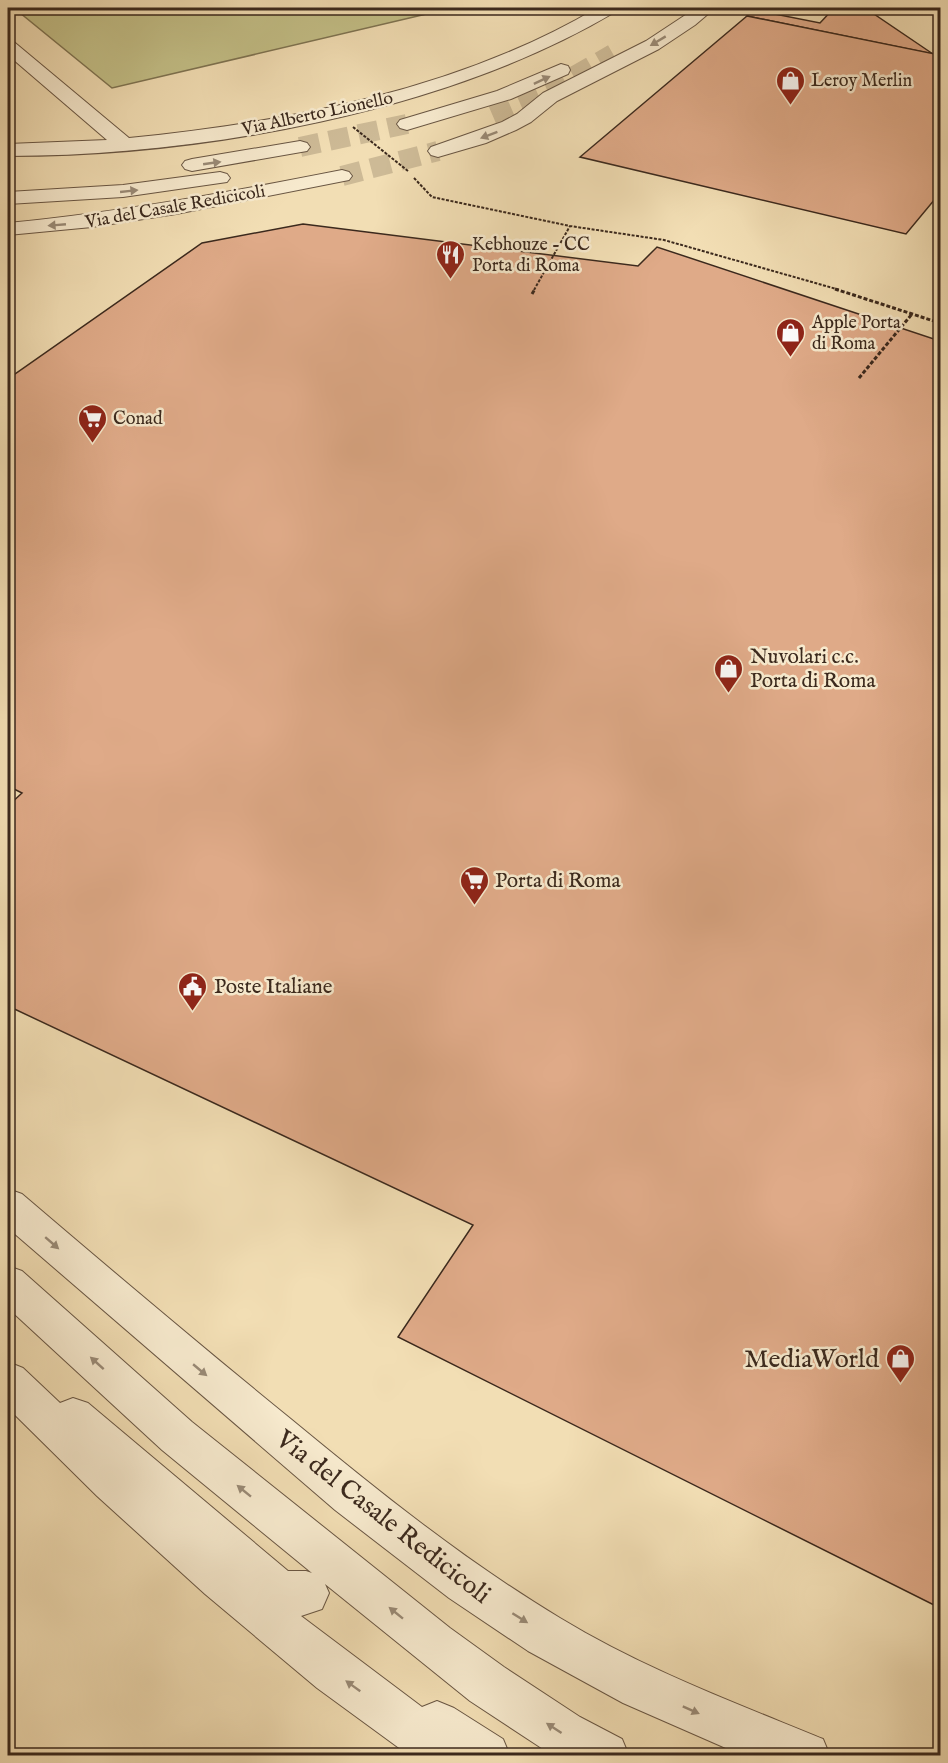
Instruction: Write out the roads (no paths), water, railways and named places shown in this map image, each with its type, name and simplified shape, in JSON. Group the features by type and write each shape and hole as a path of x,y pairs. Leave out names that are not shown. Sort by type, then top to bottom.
{"street":[{"name":"Via Alberto Lionello","path":"8,150 124,144 242,130 336,110 401,94 494,66 544,44 609,8"},
{"path":"438,151 487,136 522,120 544,100 634,55 672,33 706,8"},
{"path":"613,54 641,32"},
{"path":"8,46 124,144"},
{"path":"492,114 414,130 519,90 575,63"},
{"path":"336,110 353,126"},
{"path":"8,180 194,165 300,147"},
{"path":"8,198 89,195 152,188 319,160"},
{"name":"Via del Casale Redicicoli","path":"8,229 107,220 342,176"},
{"path":"8,211 63,208"},
{"name":"Via del Casale Redicicoli","path":"8,1205 165,1341 348,1494 422,1552 586,1659 703,1715 806,1755"},
{"path":"8,1283 177,1436 434,1644 487,1684 554,1728 605,1755"},
{"path":"8,1360 276,1590 288,1594 306,1593"},
{"path":"8,1381 102,1473 278,1626 385,1709 452,1755"},
{"path":"385,1709 424,1719 486,1755"}],"tunnel":[{"path":"492,114 557,86 613,54"},
{"path":"300,147 407,124"},
{"path":"342,176 438,151"}],"place":[{"name":"Leroy Merlin","path":"790,106"},
{"name":"Kebhouze - CC Porta di Roma","path":"451,280"},
{"name":"Apple Porta di Roma","path":"791,358"},
{"name":"Conad","path":"92,444"},
{"name":"Nuvolari c.c. Porta di Roma","path":"729,694"},
{"name":"Porta di Roma","path":"474,906"},
{"name":"Poste Italiane","path":"193,1012"},
{"name":"MediaWorld","path":"900,1384"}]}
